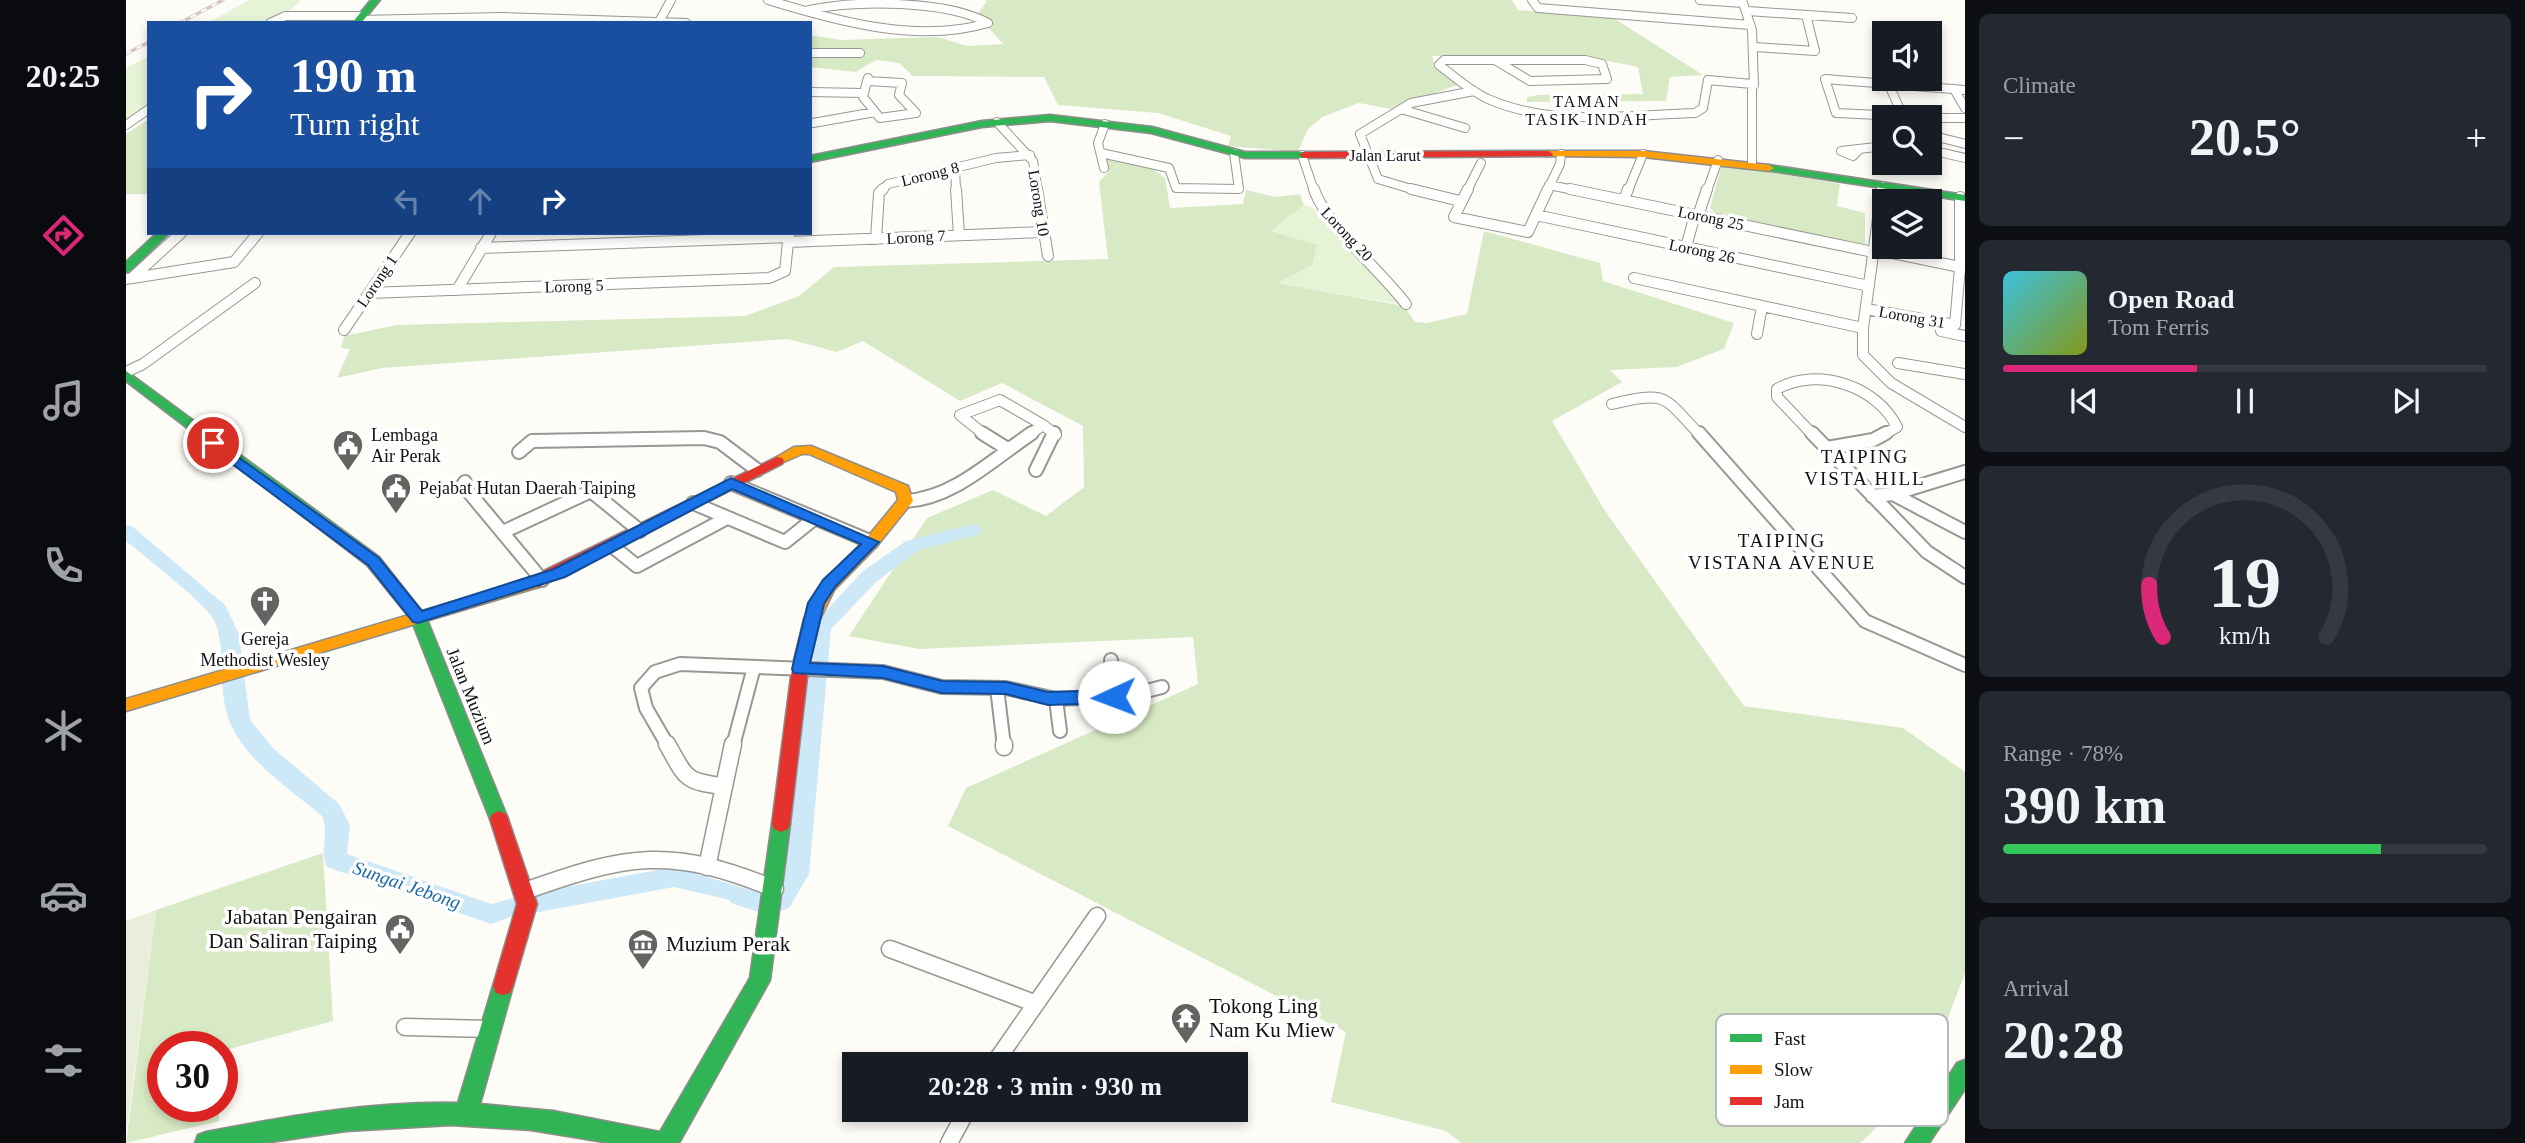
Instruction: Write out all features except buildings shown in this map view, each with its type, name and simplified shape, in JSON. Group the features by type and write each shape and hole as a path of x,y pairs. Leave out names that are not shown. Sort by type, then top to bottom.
{"street":[{"path":"358,20 376,0"},
{"path":"660,20 671,0"},
{"path":"768,0 842,20 930,31 988,23 981,15 966,10 907,1 838,2 809,10"},
{"path":"1532,0 1538,8 1750,25"},
{"path":"1700,0 1742,1 1748,11 1755,47 1752,165"},
{"path":"1584,2 1587,12"},
{"path":"1748,11 1852,18"},
{"path":"1755,47 1815,51 1806,15"},
{"path":"274,21 285,16 358,20 503,17 669,21"},
{"path":"476,21 503,17"},
{"path":"812,53 860,53"},
{"path":"1495,60 1530,81 1607,79 1602,64 1593,61 1495,60 1439,62 1474,91 1495,103 1545,116 1695,114 1703,108 1707,80 1753,84"},
{"path":"868,79 902,83 899,95 916,113 884,119 876,113 863,93 868,79"},
{"path":"1872,82 1825,79 1836,113 1872,115"},
{"path":"1942,88 1965,90"},
{"path":"1954,89 1965,108"},
{"path":"1460,201 1383,183 1360,134 1401,108 1420,100 1474,91"},
{"path":"812,92 863,93"},
{"path":"1401,108 1465,128"},
{"path":"126,125 147,110"},
{"path":"814,123 876,113"},
{"name":"Jalan Larut","path":"812,159 997,122 1050,118 1152,130 1234,153 1643,155 1718,160 1963,198"},
{"path":"1942,118 1965,118"},
{"name":"Lorong 10","path":"997,122 1033,161 1048,256"},
{"path":"1943,123 1965,128"},
{"path":"1104,168 1098,137 1105,124"},
{"path":"1942,138 1965,144"},
{"path":"1858,150 1872,148"},
{"path":"1101,153 1166,167 1176,188 1239,189 1234,153"},
{"path":"1942,153 1965,158"},
{"path":"1481,163 1454,217 1528,232 1560,164 1561,154"},
{"name":"Lorong 8","path":"876,239 879,193 883,188 898,180 955,167 1030,155"},
{"name":"Lorong 20","path":"1302,155 1320,208 1382,273 1406,304"},
{"path":"1624,200 1643,155"},
{"path":"1686,247 1718,160"},
{"path":"955,167 959,235"},
{"name":"Lorong 25","path":"1549,185 1872,250"},
{"name":"Lorong 31","path":"1866,307 1955,326 1963,267 1963,198"},
{"name":"Lorong 26","path":"1536,215 1869,286"},
{"name":"Lorong 7","path":"481,248 634,238 876,239 1044,232"},
{"path":"127,271 161,235"},
{"path":"127,271 140,273 179,235"},
{"path":"127,271 234,261 256,235"},
{"name":"Lorong 1","path":"344,330 409,235"},
{"path":"457,290 490,235"},
{"name":"Lorong 5","path":"369,293 779,276 785,271 789,238"},
{"path":"1872,259 1863,328 1863,355 1891,383 1965,427"},
{"path":"1921,259 1963,267"},
{"path":"1634,278 1863,328"},
{"path":"126,373 143,364 255,283"},
{"path":"1756,334 1762,306"},
{"path":"1908,324 1965,336"},
{"path":"1898,363 1965,374"},
{"name":"Jalan Muzium","path":"126,373 373,561 418,618 525,891 526,914 489,1029 466,1113"},
{"path":"1827,448 1884,436 1897,427 1894,414 1874,399 1847,385 1800,378 1785,382 1777,389 1777,397 1927,552 1965,577"},
{"path":"1612,404 1652,395 1664,397 1718,453 1865,621 1890,635 1965,665"},
{"path":"1006,448 964,421 960,415 1000,400 1056,434 1036,470"},
{"path":"906,498 925,500 946,493 1006,448 1043,425"},
{"path":"519,452 532,441 704,438 720,442 757,470"},
{"path":"126,705 542,580 731,483 804,449 903,489 906,498"},
{"path":"1872,496 1893,494 1965,472"},
{"path":"465,482 463,485 542,580"},
{"path":"731,483 872,542"},
{"path":"503,532 591,491 640,531"},
{"path":"1893,494 1965,532"},
{"path":"206,1143 318,1120 386,1113 466,1113 566,1122 663,1143 760,980 775,888 800,669 816,603 829,584 872,542 906,498"},
{"path":"693,503 785,542 815,518"},
{"path":"611,546 636,566 727,518"},
{"path":"1111,660 1114,697"},
{"path":"722,786 693,782 684,774 646,708 642,688 655,673 670,665 883,672 942,687 997,688 1056,699 1114,697 1162,687"},
{"path":"706,867 723,799 722,786 754,667"},
{"path":"997,688 1004,747"},
{"path":"1056,699 1060,731"},
{"path":"525,891 576,873 643,858 706,867 775,888"},
{"path":"1002,1052 1097,916"},
{"path":"890,949 1034,1003"},
{"path":"405,1027 489,1029"},
{"path":"1948,1095 1965,1070"},
{"path":"949,1143 960,1122"},
{"path":"1916,1143 1927,1126"}],"green space":[{"path":"249,0 301,0 291,10 266,21 212,21"},
{"path":"984,0 1512,0 1518,10 1612,17 1703,75 1670,77 1666,101 1527,102 1527,97 1538,95 1643,94 1638,67 1584,56 1432,56 1435,65 1460,84 1391,109 1359,103 1322,117 1308,129 1298,152 1228,146 1231,136 1158,113 1058,105 1044,77 913,76 899,63 876,60 856,72 812,67 812,35 841,40 937,37 968,46 1003,44 977,15 987,1"},
{"path":"147,57 147,109 126,124 126,68"},
{"path":"147,120 147,194 126,194 126,134"},
{"path":"1106,159 1146,164 1165,178 1170,208 1243,204 1246,190 1275,197 1300,194 1304,205 1271,231 1317,245 1312,265 1277,283 1404,306 1415,322 1427,323 1467,314 1484,231 1600,263 1603,281 1734,323 1724,349 1676,367 1610,370 1622,382 1552,421 1605,511 1744,706 1903,728 1965,772 1965,973 1948,1018 1948,1014 1716,1014 1716,1126 1878,1126 1864,1140 1859,1143 1462,1143 1446,1131 1331,1102 1346,1032 948,826 966,788 1198,684 1193,637 919,649 849,636 927,518 993,490 1046,516 1084,487 1083,426 1002,383 960,401 863,341 837,352 788,339 382,368 337,378 350,349 341,348 344,336 397,325 745,316 799,296 834,267 1108,259 1099,182 1108,172"},
{"path":"1722,164 1840,184 1837,206 1865,213 1865,247 1718,216 1710,208"},
{"path":"1304,205 1312,207 1365,259 1361,261 1404,305 1276,283 1271,231"},
{"path":"323,853 333,1021 238,1047 238,1031 147,1031 147,1122 215,1122 126,1143 156,910"},
{"path":"156,910 126,1136 126,921"}],"waterway":[{"name":"Sungai Jebong","path":"780,901 797,874 821,627 869,577 913,545 973,530"},
{"name":"Sungai Jebong","path":"126,531 218,610 225,621 231,648 233,692 239,720 254,743 266,755 331,810 338,825 335,860 491,914 517,907"},
{"name":"Sungai Jebong","path":"533,903 674,877 726,891"},
{"name":"Sungai Jebong","path":"740,896 768,905"}],"railway":[{"path":"184,21 223,0"},
{"path":"126,54 147,43"}],"traffic: fast":[{"path":"358,21 376,0"},
{"path":"812,159 982,124 1050,118 1152,130 1245,155 1304,155"},
{"path":"1769,168 1965,198"},
{"path":"126,268 161,235"},
{"path":"126,375 373,561 418,617 499,819"},
{"path":"666,1143 760,980 781,824"},
{"path":"466,1113 503,986"},
{"path":"1948,1095 1965,1070"},
{"path":"206,1143 346,1120 451,1114 553,1122 661,1143"},
{"path":"1916,1143 1927,1126"}],"traffic: slow":[{"path":"1548,154 1643,154 1769,168"},
{"path":"777,461 799,450 811,450 903,489 906,501 871,543 828,586 812,619"},
{"path":"126,705 533,583"}],"traffic: jam":[{"path":"1304,155 1548,154"},
{"path":"533,583 777,461"},
{"path":"781,824 800,669 812,619"},
{"path":"499,819 527,904 503,986"}],"place":[{"name":"Lembaga Air Perak","path":"348,472"},
{"name":"Pejabat Hutan Daerah Taiping","path":"396,515"},
{"name":"Gereja Methodist Wesley","path":"265,628"},
{"name":"Jabatan Pengairan Dan Saliran Taiping","path":"400,956"},
{"name":"Muzium Perak","path":"643,971"},
{"name":"Tokong Ling Nam Ku Miew","path":"1186,1045"}],"district":[{"name":"TAMAN TASIK INDAH","path":"1587,110"},
{"name":"TAIPING VISTA HILL","path":"1865,467"},
{"name":"TAIPING VISTANA AVENUE","path":"1782,551"}],"route":[{"path":"213,443 373,561 390,579 418,618 560,573 731,483 872,542 829,584 816,603 800,669 883,672 942,687 1006,688 1048,698 1114,697"}]}
